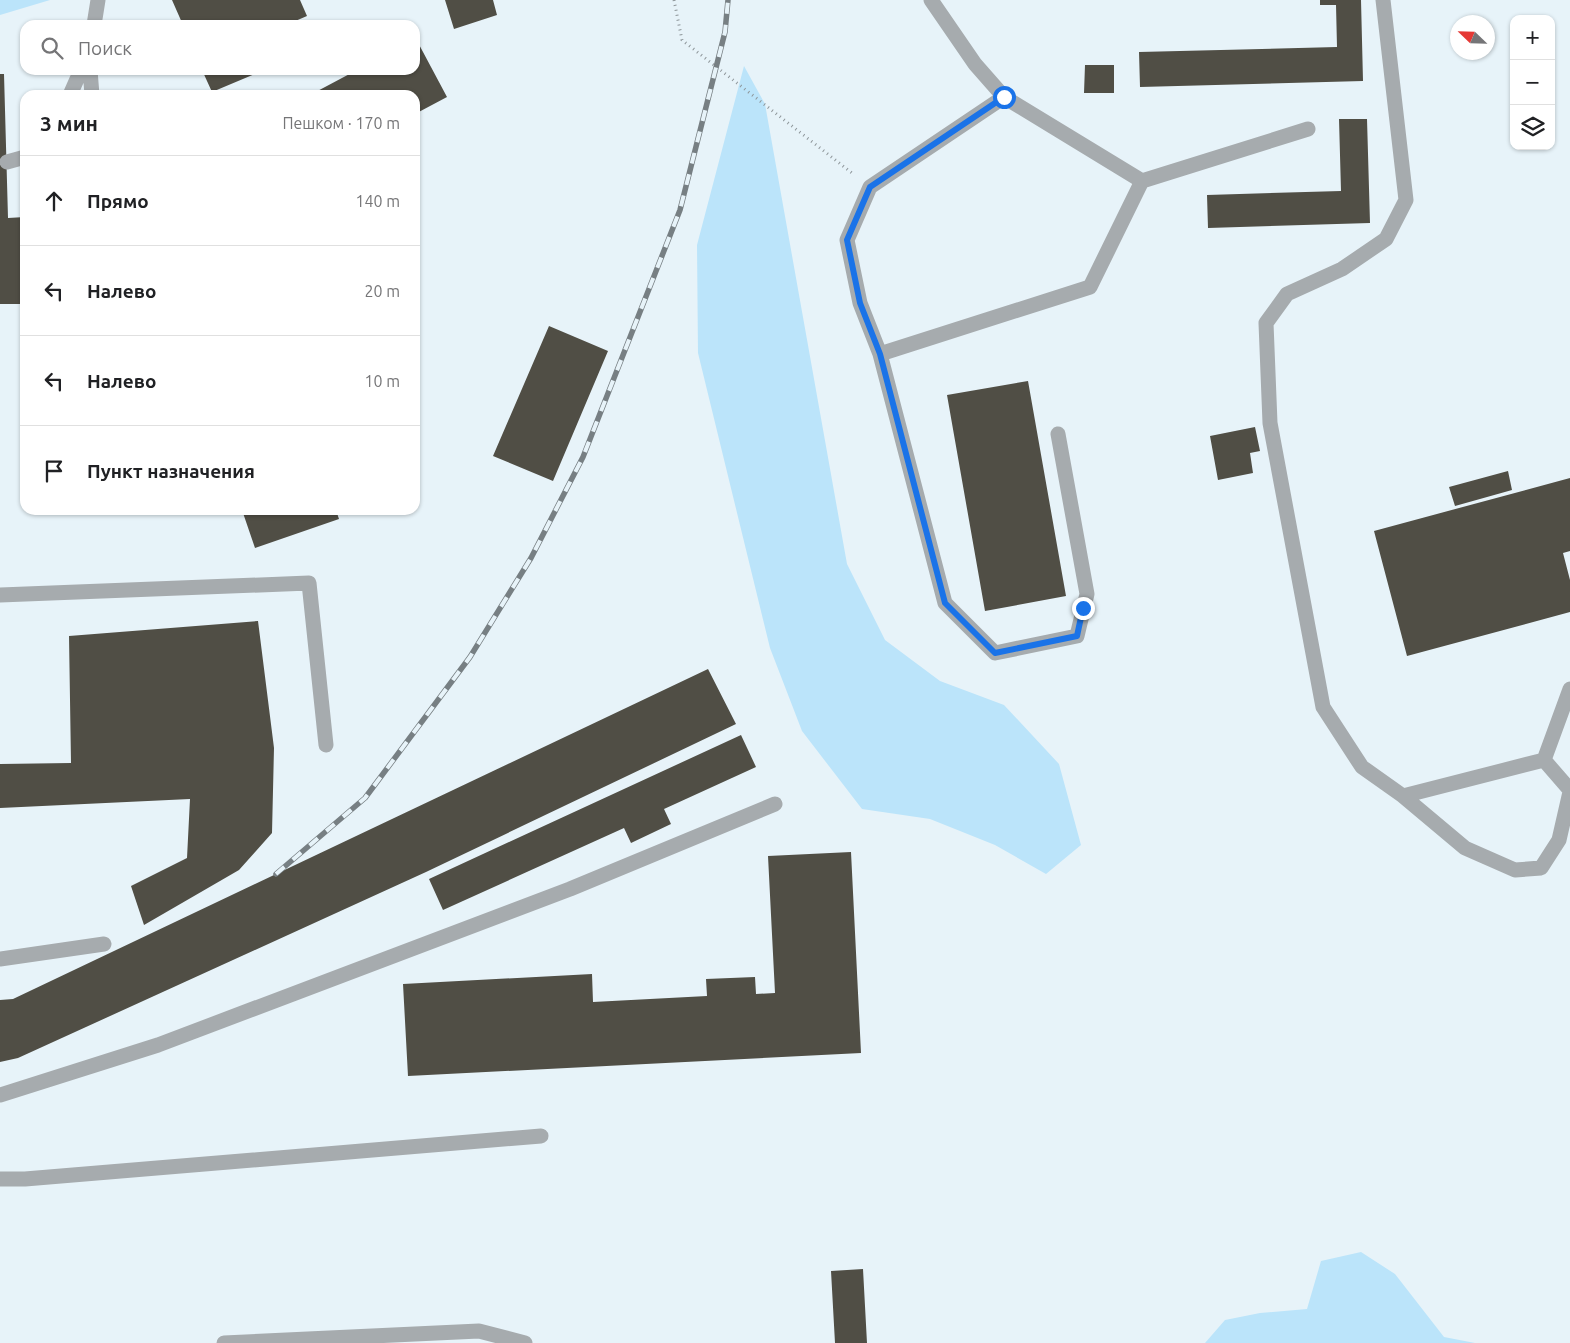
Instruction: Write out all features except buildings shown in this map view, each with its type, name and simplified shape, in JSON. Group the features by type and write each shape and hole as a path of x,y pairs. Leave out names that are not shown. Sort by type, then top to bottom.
{"lane":[{"path":"95,20 98,0"},
{"path":"931,0 975,64 1004,97 1142,181"},
{"path":"1383,0 1406,200 1386,239 1342,269 1287,294 1266,324 1270,424 1323,707 1362,767 1403,796 1465,848 1515,870 1541,868 1559,840 1570,791 1544,760"},
{"path":"72,90 79,75"},
{"path":"90,75 92,90"},
{"path":"1004,97 870,187 847,240 860,303 880,354 945,603 995,653 1077,636 1087,594 1058,434"},
{"path":"880,354 1090,287 1142,181 1308,129"},
{"path":"7,162 20,158"},
{"path":"0,595 309,583 326,745"},
{"path":"1544,760 1570,689"},
{"path":"1403,796 1544,760"},
{"path":"0,1095 158,1045 570,889 775,804"},
{"path":"0,959 104,944"},
{"path":"0,1179 25,1179 541,1136"},
{"path":"224,1343 479,1331 524,1343"}],"path":[{"path":"674,0 682,40 870,187"}],"shaded area":[{"path":"0,0 50,0 0,15"},
{"path":"744,66 765,104 847,564 885,640 940,681 1004,705 1059,764 1081,845 1046,874 995,845 930,819 862,809 802,731 770,648 698,353 697,245"},
{"path":"1361,1252 1395,1274 1444,1337 1475,1343 1205,1343 1225,1320 1260,1313 1307,1309 1321,1261"}],"railway":[{"path":"276,874 365,798 470,657 531,558 583,457 680,210 725,32 728,0"}],"route":[{"path":"1004,97 870,187 847,240 860,303 880,354 945,603 995,653 1077,636 1083,608"}]}
